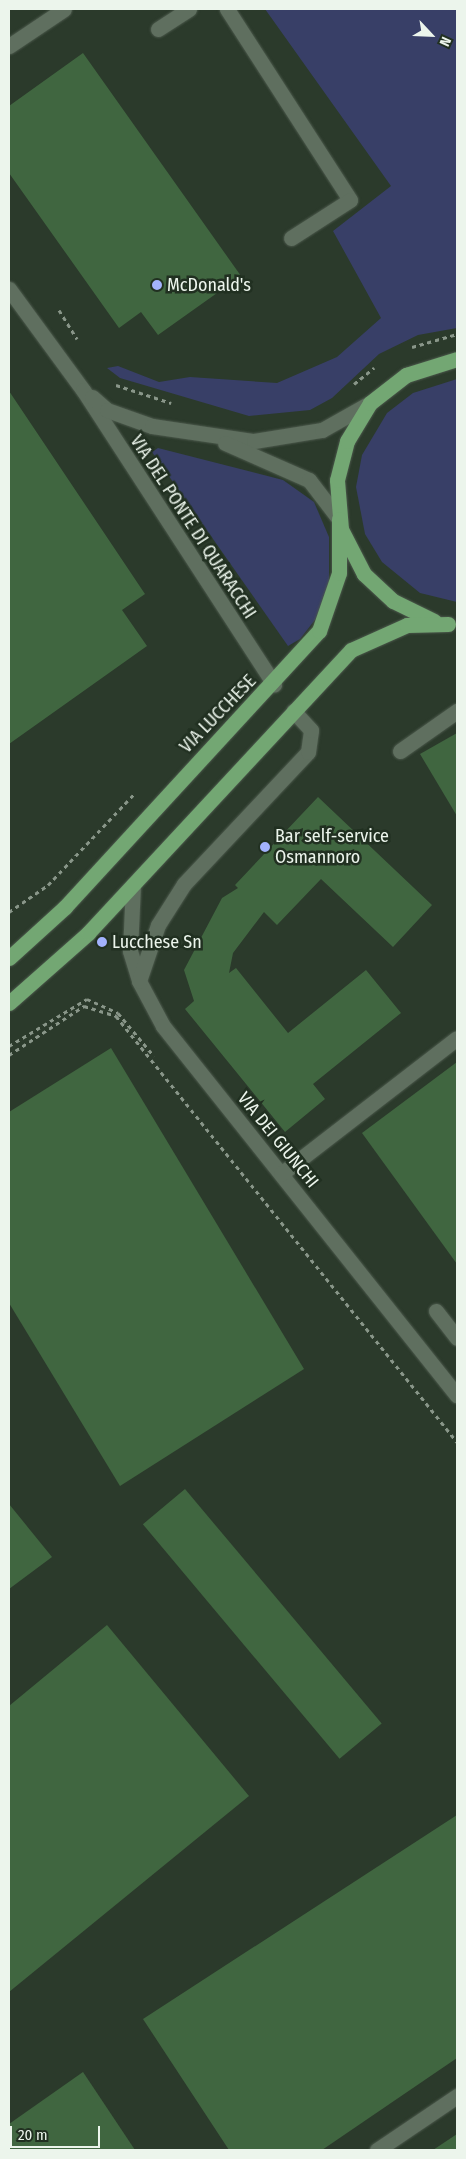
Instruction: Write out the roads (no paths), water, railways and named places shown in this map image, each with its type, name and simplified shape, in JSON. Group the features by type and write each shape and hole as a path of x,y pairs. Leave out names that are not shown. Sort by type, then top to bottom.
{"main road":[{"name":"VIA LUCCHESE","path":"9,958 64,907 274,684 325,620 339,573 340,460 351,432 370,403 406,374 457,359"},
{"name":"VIA LUCCHESE","path":"339,519 353,557 378,588 410,612 453,624"},
{"name":"VIA LUCCHESE","path":"9,1004 88,933 336,664 367,640 407,625 453,624"}],"street":[{"path":"9,46 64,9"},
{"path":"158,29 189,9"},
{"path":"226,9 350,200 291,238"},
{"name":"VIA DEL PONTE DI QUARACCHI","path":"9,289 83,390 274,684"},
{"name":"VIA DEL PONTE DI QUARACCHI","path":"83,390 124,418 203,435 254,441 304,436 342,422 370,403"},
{"name":"VIA DEL PONTE DI QUARACCHI","path":"203,435 298,473 320,491 339,519"},
{"path":"139,981 158,925 184,884 308,752 311,730 293,711"},
{"path":"400,751 457,711"},
{"name":"VIA DEI GIUNCHI","path":"133,885 130,951 139,981 163,1026 457,1395"},
{"path":"281,1174 457,1038"},
{"path":"436,1311 457,1338"},
{"path":"377,2150 457,2096"}],"place":[{"name":"McDonald's","path":"157,285"},
{"name":"Bar self-service Osmannoro","path":"265,847"},
{"name":"Lucchese Sn","path":"102,942"}]}
